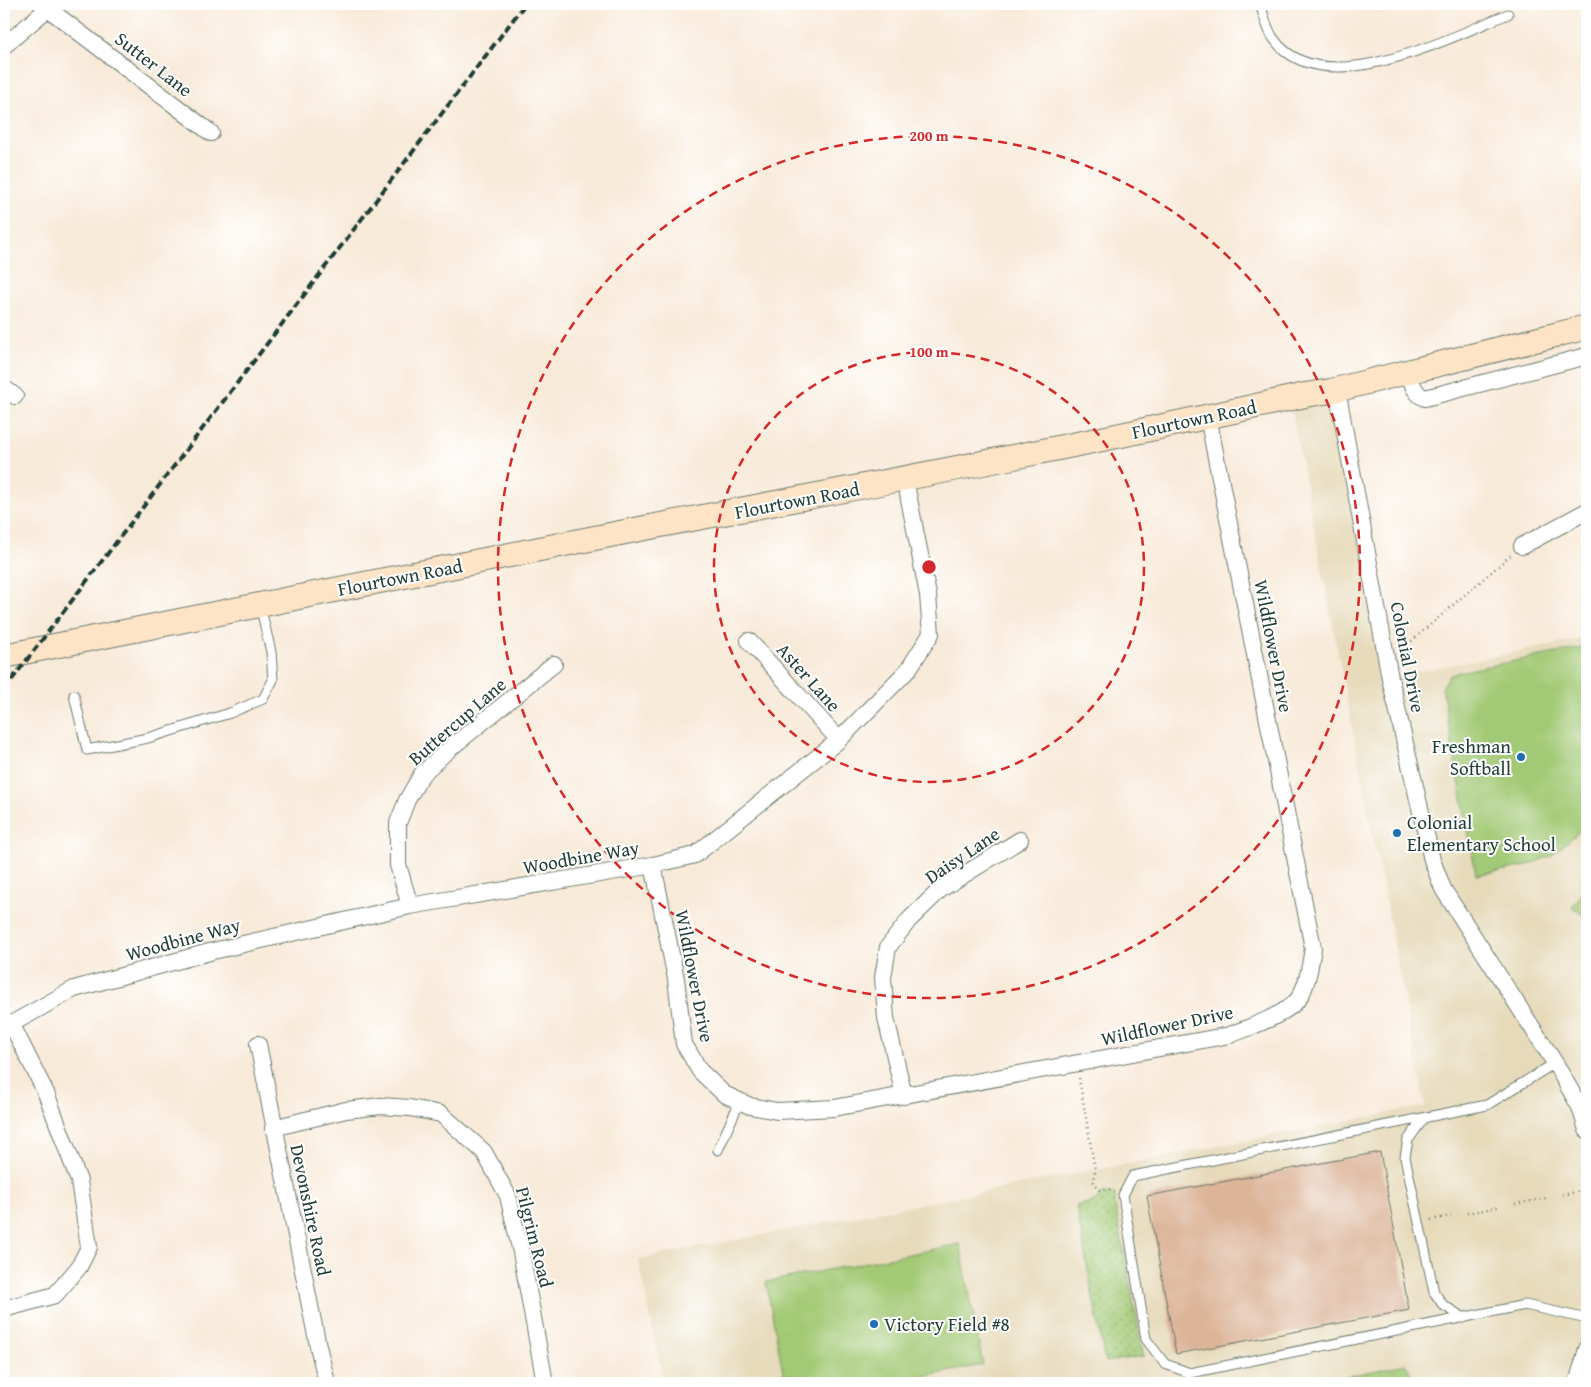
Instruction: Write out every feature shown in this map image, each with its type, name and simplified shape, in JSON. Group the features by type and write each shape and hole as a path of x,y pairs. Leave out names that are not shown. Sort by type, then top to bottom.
{"main road":[{"name":"Flourtown Road","path":"4,656 644,528 905,479 1208,417 1337,389 1587,328"}],"street":[{"path":"4,46 48,5"},
{"name":"Sutter Lane","path":"48,5 211,134"},
{"path":"1408,372 1415,391 1425,398 1587,356"},
{"name":"Colonial Drive","path":"1337,389 1390,678 1432,860 1443,889 1556,1064 1580,1107 1587,1130"},
{"name":"Wildflower Drive","path":"653,865 676,979 684,1044 700,1071 724,1094 750,1106 777,1111 834,1108 904,1096 1230,1035 1280,1014 1298,998 1308,975 1313,948 1208,417"},
{"name":"Woodbine Way","path":"4,1310 55,1295 79,1267 89,1247 79,1181 46,1093 8,1026 74,989 213,951 410,906 653,865 695,855 839,740 908,670 931,634 928,596 905,479"},
{"path":"1522,546 1587,511"},
{"name":"Aster Lane","path":"749,641 839,740"},
{"name":"Buttercup Lane","path":"410,906 398,865 398,823 407,800 422,774 448,750 554,664"},
{"name":"Daisy Lane","path":"904,1096 886,1018 883,977 888,947 909,920 941,889 1020,840"},
{"name":"Devonshire Road","path":"258,1044 273,1128 327,1383"},
{"name":"Pilgrim Road","path":"273,1128 346,1110 380,1106 410,1108 441,1114 484,1152 508,1196 522,1252 545,1383"},
{"path":"1577,1383 1587,1349"}],"lane":[{"path":"1260,4 1273,39 1290,55 1311,66 1335,68 1373,64 1430,46 1508,14"},
{"path":"74,695 87,750 148,738 230,713 263,699 273,680 271,652 260,605"},
{"path":"1556,1064 1487,1105 1133,1176 1123,1195 1146,1339 1166,1364 1190,1373 1525,1305 1587,1320"},
{"path":"718,1150 740,1102"},
{"path":"1424,1118 1408,1140 1405,1157 1434,1292 1443,1305 1464,1318"}],"path":[{"path":"1388,662 1442,613 1522,546"},
{"path":"1076,1064 1095,1170 1093,1181 1100,1190 1117,1189"},
{"path":"1562,1195 1587,1190"},
{"path":"1515,1204 1547,1198"},
{"path":"1467,1213 1499,1207"},
{"path":"1426,1221 1451,1216"}],"shaded area":[{"name":"Colonial Elementary School","path":"1337,389 1391,677 1587,638 1587,1383 664,1383 638,1259 1425,1106 1289,398"}],"green space":[{"name":"Freshman Softball","path":"1587,647 1587,825 1551,856 1522,867 1476,875 1442,688 1449,676 1458,672"},
{"path":"1587,887 1587,918 1572,907"},
{"path":"1103,1193 1115,1194 1115,1204 1145,1356 1105,1362 1076,1206 1095,1201"},
{"name":"Victory Field #8","path":"960,1244 983,1365 889,1383 785,1383 766,1282"},
{"path":"1406,1364 1416,1383 1315,1383"}],"building":[{"path":"1380,1152 1409,1310 1176,1354 1147,1196"}],"railway":[{"path":"4,690 525,4"}],"place":[{"name":"Freshman Softball","path":"1521,757"},
{"name":"Colonial Elementary School","path":"1397,833"},
{"name":"Victory Field #8","path":"874,1324"}]}
